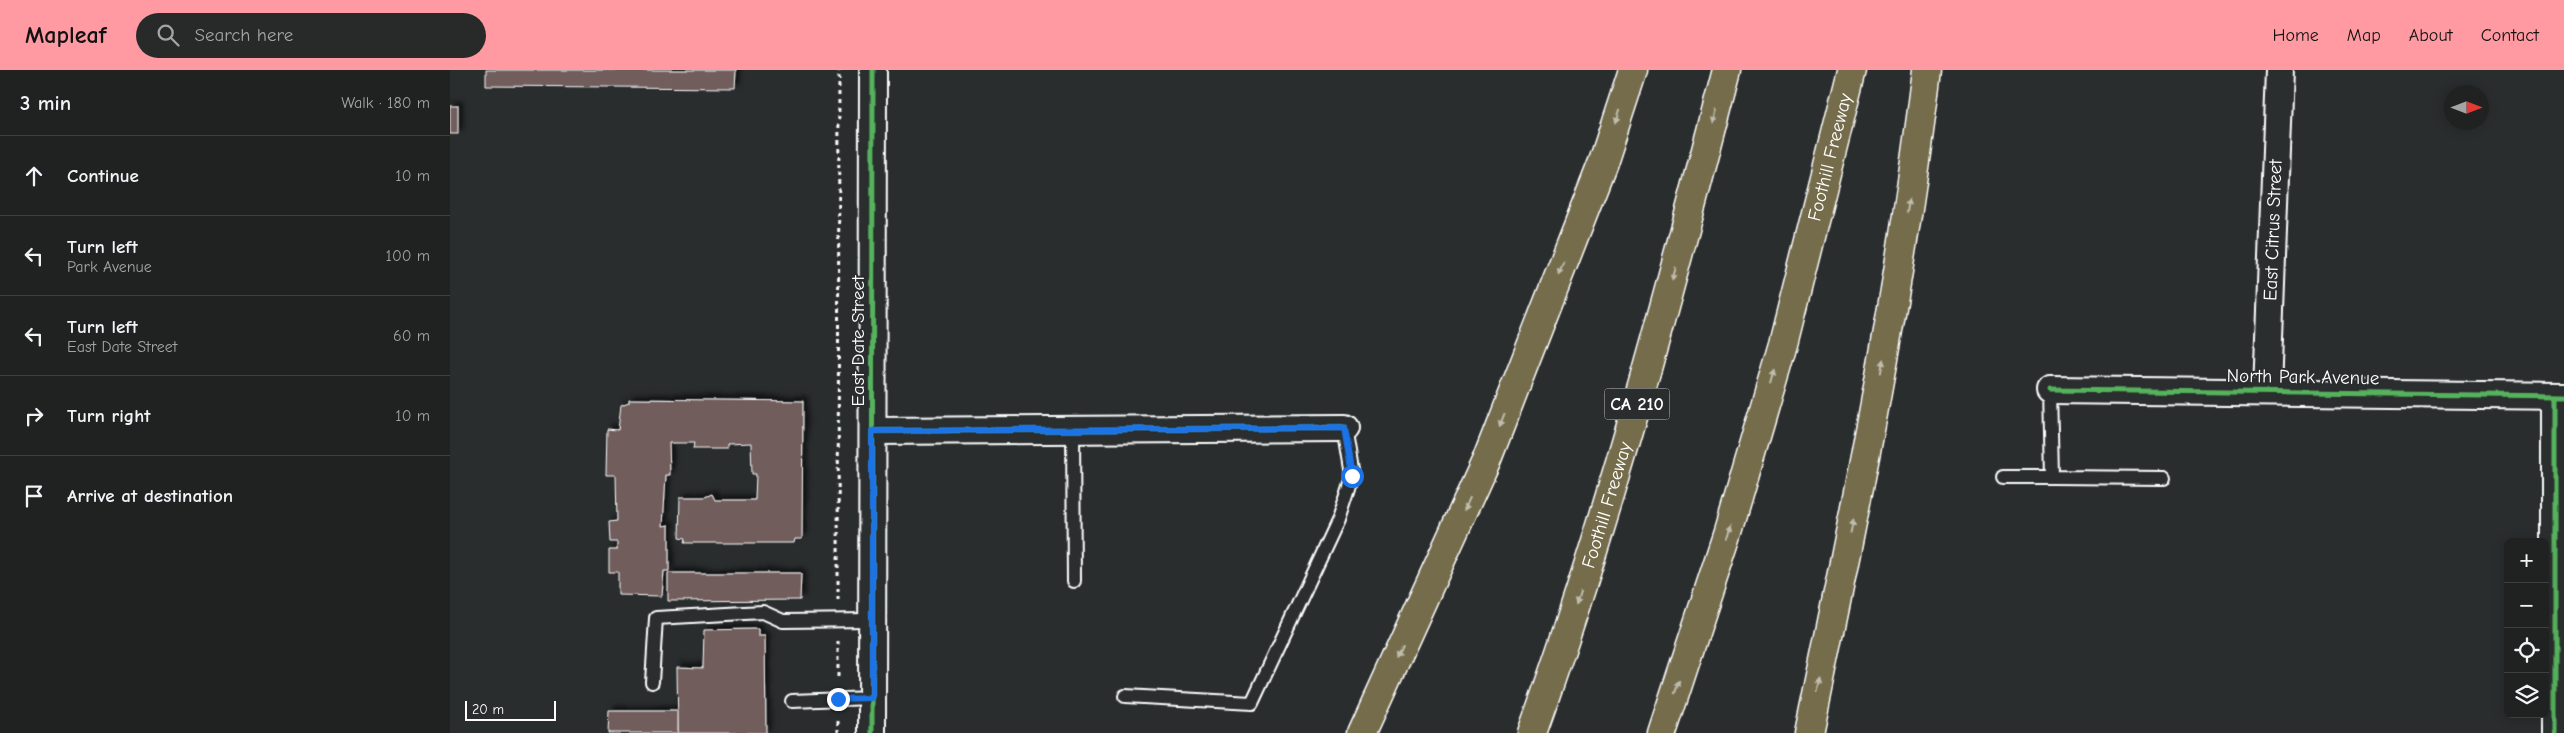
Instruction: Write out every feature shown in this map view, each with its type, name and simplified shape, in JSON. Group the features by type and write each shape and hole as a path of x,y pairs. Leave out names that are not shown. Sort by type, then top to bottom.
{"highway":[{"path":"1362,733 1487,459 1603,162 1633,70"},
{"name":"Foothill Freeway","path":"1532,733 1567,636 1655,345 1727,70"},
{"name":"Foothill Freeway","path":"1662,733 1728,532 1780,354 1852,70"},
{"path":"1809,733 1855,512 1889,325 1927,70"}],"street":[{"name":"East Date Street","path":"872,733 873,70"},
{"name":"East Citrus Street","path":"2267,391 2279,70"},
{"name":"North Park Avenue","path":"2050,390 2267,391 2559,396"},
{"path":"2555,733 2559,396"},
{"path":"872,431 1344,428"}],"lane":[{"path":"2050,390 2052,477"},
{"path":"1125,696 1252,702 1338,519 1352,476 1344,428"},
{"path":"1073,430 1074,581"},
{"path":"2004,477 2164,478"},
{"path":"652,682 656,618 763,612 782,621 872,620"},
{"path":"792,701 872,698"}],"path":[{"path":"838,70 838,733"}],"building":[{"path":"486,70 736,70 735,88 486,86"},
{"path":"450,106 458,106 458,134 450,134"},
{"path":"629,399 803,401 802,539 795,539 794,543 684,543 685,539 679,538 680,497 705,497 712,494 715,500 755,500 756,474 752,474 751,443 727,444 727,449 693,449 694,443 669,443 670,475 666,475 663,526 669,525 669,571 664,571 662,596 618,595 618,572 609,572 609,550 617,550 617,542 610,542 609,522 617,521 616,475 606,475 607,429 618,430 621,405 629,402"},
{"path":"668,573 801,573 800,600 668,601"},
{"path":"758,629 758,636 765,636 766,733 678,733 677,667 703,668 704,630"},
{"path":"609,711 678,711 678,733 608,733"}],"cycle path":[{"path":"872,733 873,70"},
{"path":"2050,390 2564,396"},
{"path":"2555,396 2555,733"},
{"path":"873,431 1344,428"}],"route":[{"path":"838,699 872,698 872,431 1344,428 1352,476"}]}
